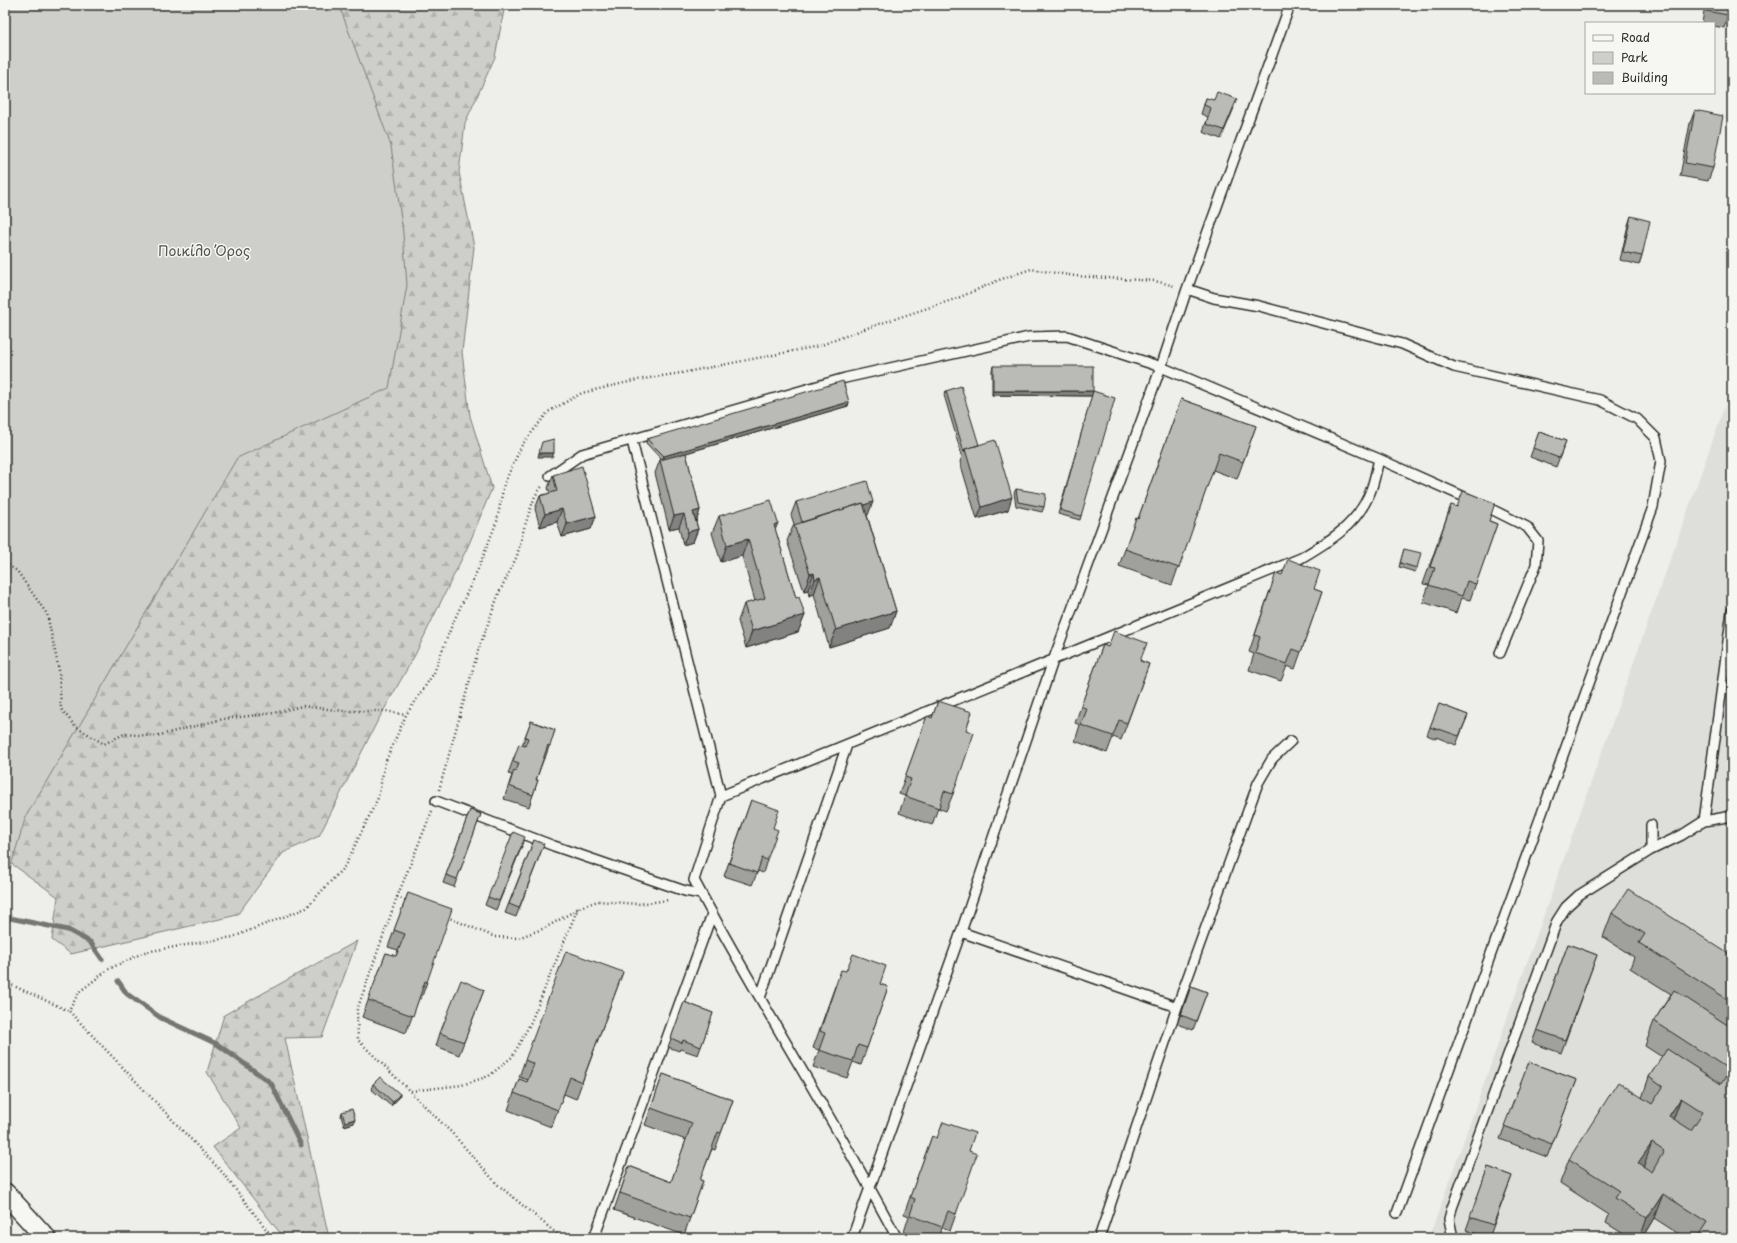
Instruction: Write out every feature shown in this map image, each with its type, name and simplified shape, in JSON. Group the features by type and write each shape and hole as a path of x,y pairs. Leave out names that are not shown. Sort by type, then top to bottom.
{"street":[{"path":"5,1193 46,1238"}],"lane":[{"path":"852,1238 871,1188 1053,661 1161,367 1187,289 1290,5"},
{"path":"1187,289 1214,298 1259,306 1402,344 1454,367 1600,400 1637,419 1656,438 1660,454 1661,461 1653,507 1397,1213"},
{"path":"550,476 582,454 632,441 846,378 1029,337 1067,336 1161,367 1380,459 1489,508 1526,528 1538,541 1536,566 1500,653"},
{"path":"632,441 721,796 694,880 760,998 871,1188 897,1238"},
{"path":"721,796 1301,558 1340,534 1358,514 1369,496 1380,459"},
{"path":"1704,821 1732,611"},
{"path":"1099,1238 1177,1007 1258,783 1272,759 1291,741"},
{"path":"760,998 847,745"},
{"path":"436,801 554,846 685,891 701,894"},
{"path":"1453,1238 1450,1219 1452,1208 1557,921 1566,907 1579,895 1651,850 1682,835 1704,821 1732,816"},
{"path":"1651,825 1651,850"},
{"path":"594,1238 712,914"},
{"path":"960,932 1177,1007"}],"path":[{"path":"550,476 535,496 524,528 517,556 499,593 478,651 436,801 397,897 358,1010 358,1040 452,1133 497,1184 562,1238"},
{"path":"5,563 17,571 47,614 59,670 61,709 75,726 104,744 124,734 156,736 223,719 274,713 302,706 344,711 386,711 406,715 386,763 378,798 345,866 306,908 233,937 145,952 109,969 79,992 69,1010"},
{"path":"446,917 495,937 518,938 545,928 578,908 598,902 638,904 671,899 685,891"},
{"path":"397,897 411,903"},
{"path":"410,1091 462,1085 489,1076 512,1057 530,1024 578,908"},
{"path":"5,982 69,1010 222,1172 272,1238"}],"shaded area":[{"path":"1732,386 1732,1238 1429,1238"}],"green space":[{"name":"Ποικίλο Όρος","path":"5,5 339,5 391,146 403,233 407,285 389,388 237,458 26,816 5,885"},
{"path":"178,5 505,5 495,57 465,123 459,172 474,247 462,352 470,416 492,488 469,544 415,655 377,722 319,836 283,853 237,915 71,954 52,940 58,897 5,859"},
{"path":"357,941 322,1037 285,1038 329,1238 284,1238 213,1147 241,1128 207,1072 224,1015"}],"building":[{"path":"1707,5 1732,5 1732,7 1730,6 1728,15 1706,11"},
{"path":"1217,92 1237,99 1224,130 1206,124 1211,108 1204,105 1206,98 1214,100"},
{"path":"1695,110 1723,116 1713,168 1685,163"},
{"path":"1631,216 1650,221 1642,256 1623,252"},
{"path":"993,366 1093,366 1093,391 993,391"},
{"path":"843,381 849,402 664,456 647,439"},
{"path":"961,386 979,445 965,449 964,452 946,391"},
{"path":"1093,391 1115,398 1081,516 1060,510"},
{"path":"1181,399 1256,426 1243,462 1219,453 1179,568 1125,549 1136,518 1138,519"},
{"path":"1539,432 1566,441 1559,458 1533,448"},
{"path":"554,439 554,453 539,453 542,442"},
{"path":"995,440 1012,497 982,507 965,449"},
{"path":"686,453 700,510 693,512 698,529 688,532 684,514 674,516 660,460"},
{"path":"582,466 596,516 567,524 562,509 545,514 540,496 557,491 553,475"},
{"path":"867,481 873,502 864,505 863,503 802,522 796,502"},
{"path":"1016,489 1046,494 1044,507 1018,502"},
{"path":"1463,491 1495,503 1489,521 1497,524 1476,584 1467,581 1462,596 1429,585 1435,568 1430,567 1451,505 1457,507"},
{"path":"771,500 778,523 774,525 796,598 799,597 805,615 752,631 744,604 765,598 748,539 727,545 719,516"},
{"path":"863,503 896,611 836,630 820,577 815,579 814,573 810,574 794,525"},
{"path":"1404,549 1421,553 1417,568 1400,563"},
{"path":"1288,559 1320,571 1314,589 1322,592 1301,652 1293,649 1287,664 1255,653 1260,637 1255,635 1276,573 1282,575"},
{"path":"1114,631 1147,643 1140,661 1149,664 1127,723 1119,720 1113,736 1081,725 1087,709 1081,706 1103,645 1108,647"},
{"path":"938,701 972,712 966,730 974,733 953,794 944,791 939,808 905,796 911,779 905,777 927,716 932,718"},
{"path":"1439,704 1468,715 1459,736 1430,727"},
{"path":"531,721 555,730 550,746 548,745 536,780 538,780 533,795 509,786 514,770 516,771 519,763 513,761 519,744 525,746 528,738 525,737"},
{"path":"751,800 779,810 773,828 778,830 767,860 762,858 757,873 729,863"},
{"path":"470,810 481,814 457,879 446,875"},
{"path":"513,832 525,837 499,901 488,897"},
{"path":"534,840 544,844 519,908 509,904"},
{"path":"1628,889 1732,956 1732,1002 1639,943 1645,934 1612,913"},
{"path":"408,893 452,909 427,982 425,981 413,1016 368,1000 386,953 396,956 405,934 394,930"},
{"path":"1568,944 1597,955 1565,1040 1537,1030"},
{"path":"566,951 623,972 582,1082 570,1077 558,1110 514,1093 519,1079 527,1082 534,1064 525,1060"},
{"path":"853,954 886,966 880,984 888,987 867,1048 858,1045 853,1061 819,1050 825,1033 820,1031 841,970 846,971"},
{"path":"461,980 484,990 464,1042 440,1033"},
{"path":"1191,986 1207,992 1196,1021 1181,1015"},
{"path":"1674,990 1732,1028 1732,1238 1700,1238 1698,1236 1707,1222 1663,1194 1647,1218 1615,1198 1620,1191 1569,1159 1618,1082 1652,1104 1663,1087 1649,1077 1667,1049 1721,1084 1730,1070 1654,1021","holes":["1681,1098 1703,1112 1691,1130 1669,1116","1652,1143 1664,1151 1652,1172 1638,1163"]},
{"path":"684,1002 713,1013 701,1047 683,1040 682,1043 671,1038"},
{"path":"1529,1062 1577,1080 1552,1144 1504,1126"},
{"path":"663,1074 733,1100 721,1133 718,1132 700,1180 703,1181 690,1218 620,1193 629,1166 671,1182 692,1123 651,1108"},
{"path":"380,1077 400,1094 393,1102 373,1084"},
{"path":"352,1109 355,1119 345,1122 342,1112"},
{"path":"943,1122 975,1133 969,1151 977,1154 956,1214 948,1211 942,1227 910,1215 915,1199 910,1197 932,1136 937,1138"},
{"path":"1488,1167 1512,1176 1493,1225 1470,1217"}],"waterway":[{"path":"5,917 68,930 90,942 102,959"},
{"path":"118,981 127,994 161,1018 217,1044 271,1083 301,1145"}]}
